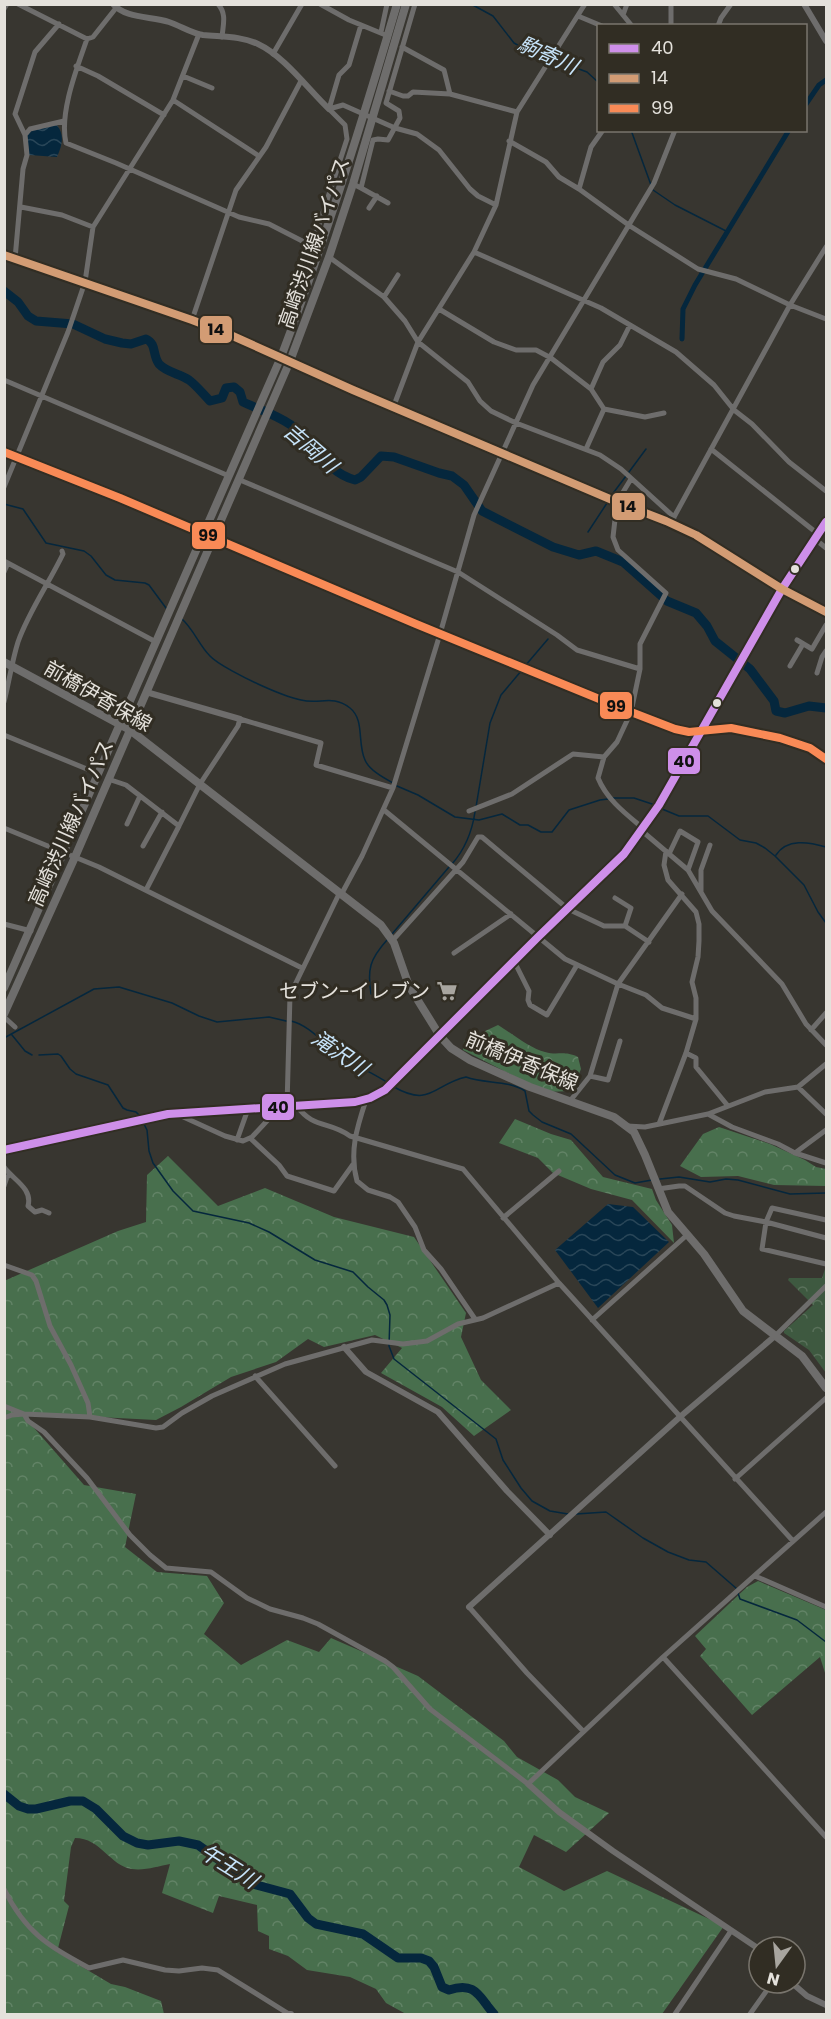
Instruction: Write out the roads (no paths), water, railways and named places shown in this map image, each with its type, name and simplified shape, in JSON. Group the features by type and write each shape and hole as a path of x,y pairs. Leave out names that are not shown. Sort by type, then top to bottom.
{"main road":[{"name":"高崎渋川線バイパス","path":"4,1015 240,480 290,361 357,186 384,34 398,4"},
{"name":"高崎渋川線バイパス","path":"4,988 31,931 281,357 316,249 369,117 406,4"},
{"path":"4,1150 149,1118 366,1100 385,1090 624,854 643,830 782,589 826,522"},
{"name":"前橋伊香保線","path":"9,664 130,730 381,925 392,940 409,986 440,1036 463,1057 530,1087 614,1117 627,1126 639,1140 668,1212 704,1254 743,1311 802,1356 826,1388"}],"street":[{"path":"4,9 7,4"},
{"path":"18,4 87,39 93,37 114,6 125,13 171,22 199,34 249,40 273,54 345,125 347,139 316,249 270,224 239,217 66,143 64,121 76,66 87,39"},
{"path":"218,4 223,10 222,37"},
{"path":"273,54 302,4"},
{"path":"320,4 384,34 387,4"},
{"path":"388,203 357,186 373,141 388,140 400,114 386,103 415,4"},
{"path":"393,408 418,342 474,252 496,204 516,112 585,4"},
{"path":"614,4 630,24"},
{"path":"623,15 627,4"},
{"path":"671,4 671,24"},
{"path":"719,24 731,4"},
{"path":"804,4 826,41"},
{"path":"578,16 597,24"},
{"path":"15,259 23,169 27,155 25,135 15,114 35,52 59,24"},
{"path":"329,109 339,75 349,65 361,25"},
{"path":"4,487 73,318 85,282 93,227 173,100 199,34"},
{"path":"402,47 444,70 450,94"},
{"path":"76,66 98,76 164,116"},
{"path":"183,76 212,88"},
{"path":"192,320 236,190 273,134 301,81"},
{"path":"389,91 403,96 408,96 413,92 450,94 516,112"},
{"path":"173,100 259,156"},
{"path":"329,109 343,105 395,128 417,134 439,150 470,189 478,196 496,204"},
{"path":"25,135 30,129 64,121"},
{"path":"579,189 591,147 602,132"},
{"path":"177,1114 243,1142 283,1106 290,995 393,788 441,634 474,515 533,386 654,183 674,132"},
{"path":"509,141 546,162 559,177 698,269 736,279 790,305 826,319"},
{"path":"369,208 377,196"},
{"path":"21,207 62,215 93,227"},
{"path":"673,520 790,305 826,247"},
{"path":"474,252 584,301 676,352 714,385 734,410 752,424 789,462 826,490"},
{"path":"4,255 192,320 616,502 673,520"},
{"path":"329,257 384,297 405,321 418,342 468,382 480,401 491,411 516,423 600,454 631,478 673,520 782,589 826,612"},
{"path":"384,297 398,275"},
{"path":"439,309 494,342 516,350 536,350 551,358 591,389 604,409 645,417 664,413"},
{"path":"591,389 603,362 620,345 630,325"},
{"path":"4,380 229,476"},
{"path":"586,448 604,409"},
{"path":"711,449 817,536 826,548"},
{"path":"4,452 675,729 693,732 731,728 768,735 798,742 826,759"},
{"path":"631,478 616,502 613,537 618,550 666,593 640,644 640,669 631,712 617,742 604,757 598,778 614,803 688,870 712,911 782,984 810,1030 826,1045"},
{"path":"240,480 458,573 577,650 640,669"},
{"path":"4,702 9,664 23,629 63,554 62,551"},
{"path":"4,572 6,562 156,642"},
{"path":"812,649 826,625"},
{"path":"797,640 822,657"},
{"path":"790,666 803,644"},
{"path":"817,673 826,651"},
{"path":"146,692 321,743 316,765 393,788"},
{"path":"146,890 200,784 240,719"},
{"path":"4,735 99,774"},
{"path":"469,811 512,794 573,754 604,757"},
{"path":"108,779 126,785 179,826"},
{"path":"127,824 140,796"},
{"path":"384,810 565,959 646,995 662,1008 696,1018"},
{"path":"143,846 162,812"},
{"path":"4,828 75,857 146,890 302,968"},
{"path":"659,1124 686,1053 696,1018 696,998 692,982 698,957 699,924 696,912 668,880 664,865 668,852 680,831 698,842 688,870"},
{"path":"392,940 456,869 469,853 475,840 482,837 568,909 604,926 625,926 649,942"},
{"path":"701,893 701,870 710,844"},
{"path":"570,1101 590,1076 618,984 682,894"},
{"path":"615,898 632,908 625,926"},
{"path":"454,953 511,914"},
{"path":"4,924 31,931"},
{"path":"514,961 529,991 530,1005 547,1014 577,965"},
{"path":"810,1030 826,1013"},
{"path":"4,1015 15,1027"},
{"path":"590,1076 608,1080 620,1041"},
{"path":"686,1053 696,1058 696,1067 728,1106"},
{"path":"627,1126 645,1127 708,1114 765,1092 798,1087 826,1064"},
{"path":"798,1087 826,1114"},
{"path":"366,1100 354,1137 354,1163 359,1184 398,1202 415,1227 424,1250 441,1269 475,1319"},
{"path":"297,1106 312,1121 334,1127 354,1137 463,1168 559,1283 793,1542"},
{"path":"237,1140 248,1109"},
{"path":"708,1114 732,1127 778,1144 810,1160 826,1163"},
{"path":"795,1153 826,1131"},
{"path":"250,1138 279,1165 287,1176 333,1191 354,1163"},
{"path":"4,1167 24,1188 29,1200 28,1206 35,1212 42,1210 49,1213"},
{"path":"503,1218 559,1171"},
{"path":"4,1186 10,1175"},
{"path":"657,1187 685,1186 725,1213 826,1238"},
{"path":"826,1220 772,1208 766,1222 762,1249 826,1264"},
{"path":"592,1320 687,1235"},
{"path":"4,1265 33,1275 50,1326 88,1403 90,1417"},
{"path":"4,1418 24,1414 90,1417 156,1428 163,1427 212,1396 285,1364 372,1340 403,1344 427,1341 458,1324 483,1318 559,1283"},
{"path":"583,1731 527,1673 469,1607 681,1416 775,1336 826,1286"},
{"path":"344,1347 366,1372 438,1412 507,1491 550,1535"},
{"path":"255,1376 335,1466"},
{"path":"735,1479 826,1398"},
{"path":"4,1406 24,1414 28,1421 44,1432 87,1478 130,1535 166,1568 211,1572 246,1598 270,1609 318,1624 385,1660 430,1709 528,1784 560,1812 604,1845 747,1941"},
{"path":"528,1784 583,1731 826,1512"},
{"path":"755,1576 818,1602 826,1608"},
{"path":"663,1658 826,1837"},
{"path":"4,1889 21,1918 51,1948 89,1968 123,1960 165,1970 202,1968 218,1970 290,2014"},
{"path":"675,2014 731,1931"},
{"path":"750,2014 763,1995"},
{"path":"806,1995 826,2005"}],"water":[{"path":"57,125 62,141 57,157 29,155 27,134 31,130"},
{"path":"608,1204 633,1207 669,1242 598,1308 555,1250"}],"waterway":[{"name":"駒寄川","path":"471,4 493,16 514,43 587,72 597,81"},
{"path":"807,103 819,85 826,80"},
{"name":"駒寄川","path":"632,132 651,185"},
{"name":"駒寄川","path":"682,339 683,309 695,285 788,132"},
{"name":"駒寄川","path":"653,190 675,205 728,232"},
{"name":"吉岡川","path":"4,291 18,302 28,316 36,321 73,324 105,339 122,343 131,344 146,339 152,344 159,364 189,380 210,401 222,398 226,388 234,387 240,392 243,402 291,425 328,464 345,476 355,480 361,477 381,456 394,457 452,476 464,485 482,511 553,547 579,555 596,551 623,562 667,601 696,613 707,626 715,641 750,669 774,701 776,711 785,713 809,706 826,708"},
{"path":"629,472 646,449"},
{"path":"611,496 626,476"},
{"path":"588,532 609,500"},
{"path":"4,504 23,509 46,543 84,551 106,575 115,580 149,585 166,608"},
{"path":"182,619 210,656 240,675 290,697 308,701 332,701 350,708 358,719 367,764 393,783"},
{"path":"525,666 548,639"},
{"path":"476,807 490,723 501,695 522,670"},
{"path":"397,786 418,795 455,817 479,820 502,814 520,825 528,825 541,832 552,832 569,810 608,799"},
{"path":"613,798 634,798 655,805"},
{"path":"662,809 679,816 708,816 740,840 756,843 765,848 804,885 826,923"},
{"path":"452,864 468,840 475,812"},
{"path":"776,855 792,844 806,843 826,847"},
{"path":"392,934 449,867"},
{"path":"371,994 369,978 371,965 387,940"},
{"name":"滝沢川","path":"4,1038 94,989 119,987 172,1003 217,1022 269,1017 286,1021"},
{"name":"滝沢川","path":"291,1021 310,1031 344,1058 388,1083"},
{"path":"12,1035 25,1051 32,1055"},
{"path":"39,1055 58,1054 76,1074 108,1085 123,1108 136,1112 141,1117"},
{"name":"滝沢川","path":"394,1087 406,1093 425,1095 466,1077 518,1088 525,1091 529,1111 533,1115 542,1122 571,1134 615,1175 635,1183 652,1180"},
{"path":"144,1124 153,1163 173,1191 193,1211 249,1223 269,1232 315,1260 353,1272 384,1300 390,1315 389,1346 394,1359 496,1439 503,1460 532,1501 550,1511 568,1514"},
{"name":"滝沢川","path":"660,1179 679,1177 710,1182 726,1179 738,1180 790,1194 826,1193"},
{"path":"576,1514 606,1512 668,1552 689,1560 706,1562 737,1589"},
{"path":"738,1593 740,1599 797,1620 826,1642"},
{"name":"午王川","path":"4,1794 19,1806 28,1809 70,1801 83,1801 96,1809 123,1836 137,1843 148,1845 179,1841 198,1845 253,1884 290,1894 308,1918 316,1924 363,1934 398,1958 421,1958 429,1961 442,1987 449,1990 471,1989 494,2014"}],"place":[{"name":"セブン-イレブン","path":"447,991"}]}
